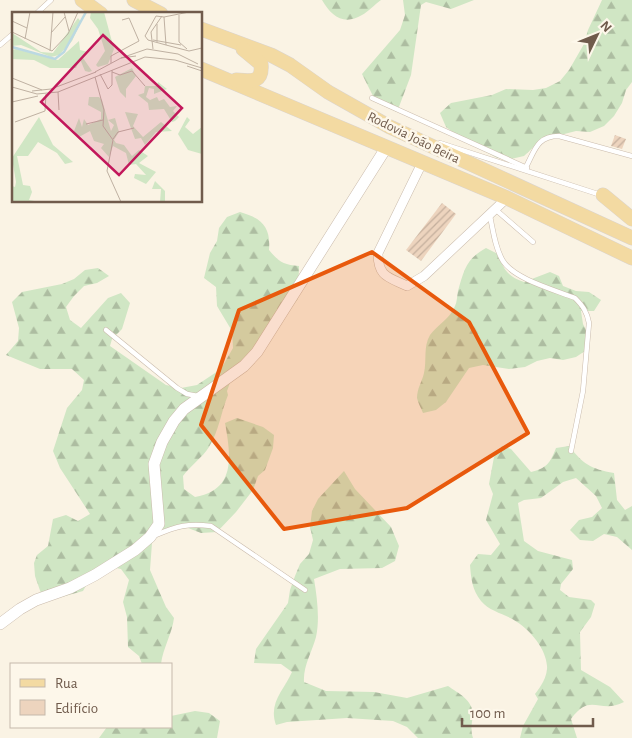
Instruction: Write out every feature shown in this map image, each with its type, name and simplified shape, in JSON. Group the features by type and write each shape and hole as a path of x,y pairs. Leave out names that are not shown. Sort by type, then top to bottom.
{"main road":[{"path":"82,0 98,12"},
{"path":"134,0 157,12"},
{"name":"Rodovia João Beira","path":"202,29 271,54 290,64 328,92 390,127 632,238"},
{"path":"223,78 252,82 262,72 260,64 255,58 234,41"},
{"name":"Rodovia João Beira","path":"202,69 506,198 632,258"},
{"path":"603,195 632,220"}],"street":[{"path":"0,624 36,600 70,588 95,575 135,550 150,537 159,524 154,464 162,442 174,421 184,409 233,375 257,352 386,148"},
{"path":"422,163 378,253 378,265 385,275 407,286 424,276 506,198"}],"lane":[{"path":"38,12 51,0"},
{"path":"0,45 12,35"},
{"path":"372,98 546,176"},
{"path":"390,127 603,195 625,206"},
{"path":"526,167 542,140 548,136 559,136 632,156"},
{"path":"492,212 533,242"},
{"path":"492,212 498,248 502,260 509,269 518,275 575,298 587,314 588,324 583,391 571,451"},
{"path":"106,330 177,388 187,394 202,397"},
{"path":"150,537 171,528 193,523 211,526 305,590"}],"highlighted area":[{"path":"372,252 469,322 528,433 407,508 284,529 201,425 239,310"}],"green space":[{"path":"322,0 381,0 364,14 349,20 334,15"},
{"path":"403,0 474,0 451,9 426,2 421,5 411,75 397,112 376,102 362,74 400,30 405,15"},
{"path":"602,0 632,0 632,82 626,90 622,103 614,116 604,126 590,132 576,131 541,140 524,156 511,159 497,158 446,127 440,113 451,103 492,95 506,89 533,90 546,88 560,81 569,70 584,44 588,30"},
{"path":"240,212 254,217 263,224 268,235 269,250 282,262 299,266 298,299 231,380 215,435 206,451 183,476 184,489 195,497 208,493 218,487 224,479 228,470 229,459 225,423 237,418 263,427 274,435 273,448 265,470 258,476 253,490 217,532 201,533 188,528 174,529 161,532 152,543 150,570 166,607 174,618 161,663 142,663 139,656 128,647 127,617 123,602 129,580 121,569 107,566 87,584 83,591 44,602 35,576 34,563 37,555 48,546 53,519 66,515 78,521 90,514 60,468 53,451 67,408 82,390 84,380 72,369 40,369 6,355 18,341 19,328 12,302 22,292 62,284 74,279 85,270 98,268 109,276 97,283 84,286 74,296 66,307 70,320 81,328 108,298 121,293 130,303 122,329 112,339 110,346 166,385 181,388 197,385 221,369 233,348 232,331 217,306 216,287 204,278 210,253 217,241 219,228 227,217"},
{"path":"486,248 498,254 507,272 519,280 524,282 550,272 559,276 563,286 576,291 589,292 601,300 594,311 581,311 583,324 589,336 588,349 576,357 563,360 550,358 537,361 525,367 509,369 483,365 469,368 446,402 436,410 423,413 417,400 417,394 424,373 428,340 433,331 453,311 462,277 470,261"},
{"path":"502,446 511,449 531,472 541,469 547,464 556,448 569,446 588,465 599,470 614,473 617,500 625,510 632,506 632,550 617,537 604,534 593,541 580,540 570,530 579,520 592,517 602,508 596,496 576,478 563,482 541,498 524,500 518,503 524,541 538,551 572,560 573,569 561,584 560,590 569,597 591,600 595,604 591,617 580,632 581,670 610,687 624,702 608,706 584,706 571,719 577,738 520,738 523,726 538,699 535,694 542,684 547,670 544,653 537,641 527,630 513,619 485,605 478,597 472,584 470,565 478,554 491,555 500,544 486,520 493,494 489,484 494,457"},
{"path":"344,471 355,489 391,527 399,546 395,561 382,568 340,569 314,579 318,623 316,637 306,665 304,682 326,691 374,692 407,698 448,686 468,701 470,705 473,715 471,729 473,738 418,738 407,727 393,721 347,718 287,722 276,725 274,717 275,703 292,672 281,664 254,663 256,649 288,603 290,590 300,564 309,554 313,540 310,527 312,511 318,499"},
{"path":"195,711 209,713 220,721 217,738 99,738 106,728 172,728 172,716"}],"building":[{"path":"615,135 626,139 622,149 611,146"},
{"path":"442,203 456,214 421,261 406,250"}]}
